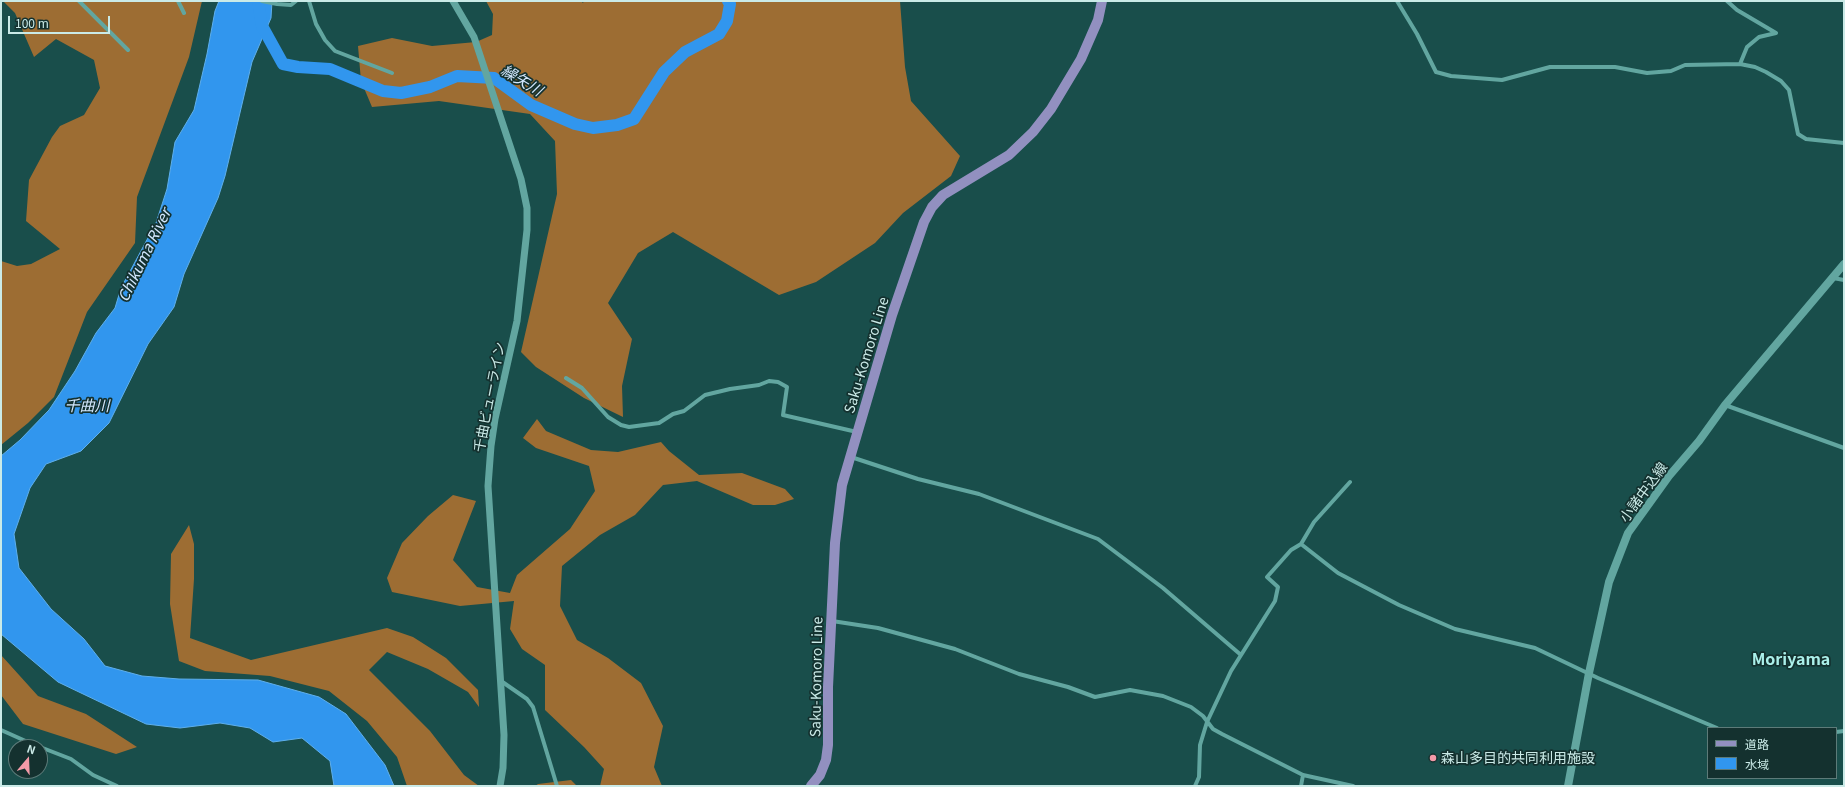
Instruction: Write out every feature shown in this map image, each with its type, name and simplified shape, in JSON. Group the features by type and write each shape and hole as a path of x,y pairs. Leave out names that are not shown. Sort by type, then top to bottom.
{"main road":[{"name":"Saku-Komoro Line","path":"811,786 820,775 826,760 828,745 828,687 831,621 838,509 842,485 892,315 924,222 932,207 943,195 1009,155 1033,132 1051,109 1081,59 1098,20 1102,1"},
{"name":"小諸中込線","path":"1568,786 1589,673 1609,582 1628,533 1669,476 1699,441 1726,405 1844,264"}],"street":[{"path":"79,1 128,50"},
{"path":"178,1 184,13"},
{"path":"262,1 291,5 296,1"},
{"path":"309,1 316,24 325,40 335,51 392,73"},
{"name":"千曲ビューライン","path":"453,1 474,37 521,179 527,208 527,230 517,321 491,446 488,486 504,749 500,786"},
{"path":"1398,1 1436,72 1451,76 1502,80 1550,67 1615,67 1647,73 1671,71 1685,65 1740,64 1755,67 1766,72 1781,82 1789,90 1798,134 1806,139 1844,143"},
{"path":"1727,1 1738,10 1776,33 1759,37 1747,47 1740,64"},
{"path":"1832,278 1844,280"},
{"path":"566,378 582,388 608,417 621,425 629,427 659,423 673,414 684,411 705,395 769,381 778,382 787,387 783,415 857,432"},
{"path":"1726,405 1844,448"},
{"path":"850,457 918,479 979,494 1098,539 1163,588 1241,655"},
{"path":"1195,786 1199,777 1200,745 1207,722 1231,671 1275,601 1278,588 1267,577 1291,550 1301,544 1314,522 1350,482"},
{"path":"1301,544 1338,573 1448,626 1534,648 1715,727"},
{"path":"831,621 878,628 955,649 1019,674 1068,687 1095,697 1130,690 1163,696 1191,707 1213,729 1303,775 1353,786"},
{"path":"500,681 513,688 533,706 557,786"},
{"path":"1,730 22,739"},
{"path":"48,750 71,759 93,775 117,786"},
{"path":"1301,786 1303,775"}],"shaded area":[{"path":"3,1 202,1 189,57 137,197 135,243 87,312 54,397 28,423 1,445 1,261 17,266 31,264 60,249 26,221 29,180 52,137 60,126 84,115 100,88 94,60 56,39 34,57 15,13"},
{"path":"486,1 581,1 583,3 584,1 900,1 905,67 911,101 960,156 951,176 903,213 875,243 816,282 779,295 673,232 638,253 608,303 632,339 622,386 623,417 584,398 536,367 521,352 557,194 555,141 530,114 439,101 372,107 361,81 358,46 392,38 432,46 476,42 492,35 493,14"},
{"path":"537,419 546,431 591,450 618,452 661,442 669,451 699,475 742,473 785,489 794,499 775,505 753,505 697,481 663,485 635,515 600,535 562,566 560,606 577,640 608,658 641,683 663,726 654,767 662,786 600,786 604,769 584,747 545,710 545,665 522,649 510,629 514,601 460,606 392,592 387,578 402,543 428,516 453,495 476,501 453,560 477,587 510,593 517,575 570,529 595,491 589,466 536,448 523,438"},
{"path":"189,525 194,544 194,579 190,638 251,660 387,628 413,637 446,658 478,690 479,707 468,692 428,669 387,652 369,670 430,731 464,775 479,786 407,786 397,757 367,721 329,691 270,676 205,671 179,661 170,604 171,554"},
{"path":"1,655 38,696 86,714 137,747 116,754 23,724 1,695"},
{"path":"571,780 577,786 535,786 538,784"}],"water":[{"name":"千曲川","path":"219,1 272,1 271,18 252,62 225,176 218,198 184,274 174,307 148,344 109,423 81,451 46,464 30,488 14,534 19,568 51,609 84,639 105,666 142,676 179,679 258,680 319,697 346,714 385,765 394,786 334,786 330,761 302,738 273,742 250,728 220,723 180,728 146,724 58,682 1,634 1,456 20,440 49,410 75,371 96,333 115,308 121,288 156,223 167,189 175,142 194,110 215,11"}],"waterway":[{"name":"繰矢川","path":"258,1 262,26 283,64 298,67 330,69 383,91 401,93 430,87 457,76 494,78 531,105 575,124 593,128 617,125 634,119 664,72 685,52 719,34 727,21 730,4 728,1"}],"place":[{"name":"森山多目的共同利用施設","path":"1433,758"}],"district":[{"name":"Moriyama","path":"1791,659"}],"water label":[{"name":"Chikuma River","path":"144,255"}]}
